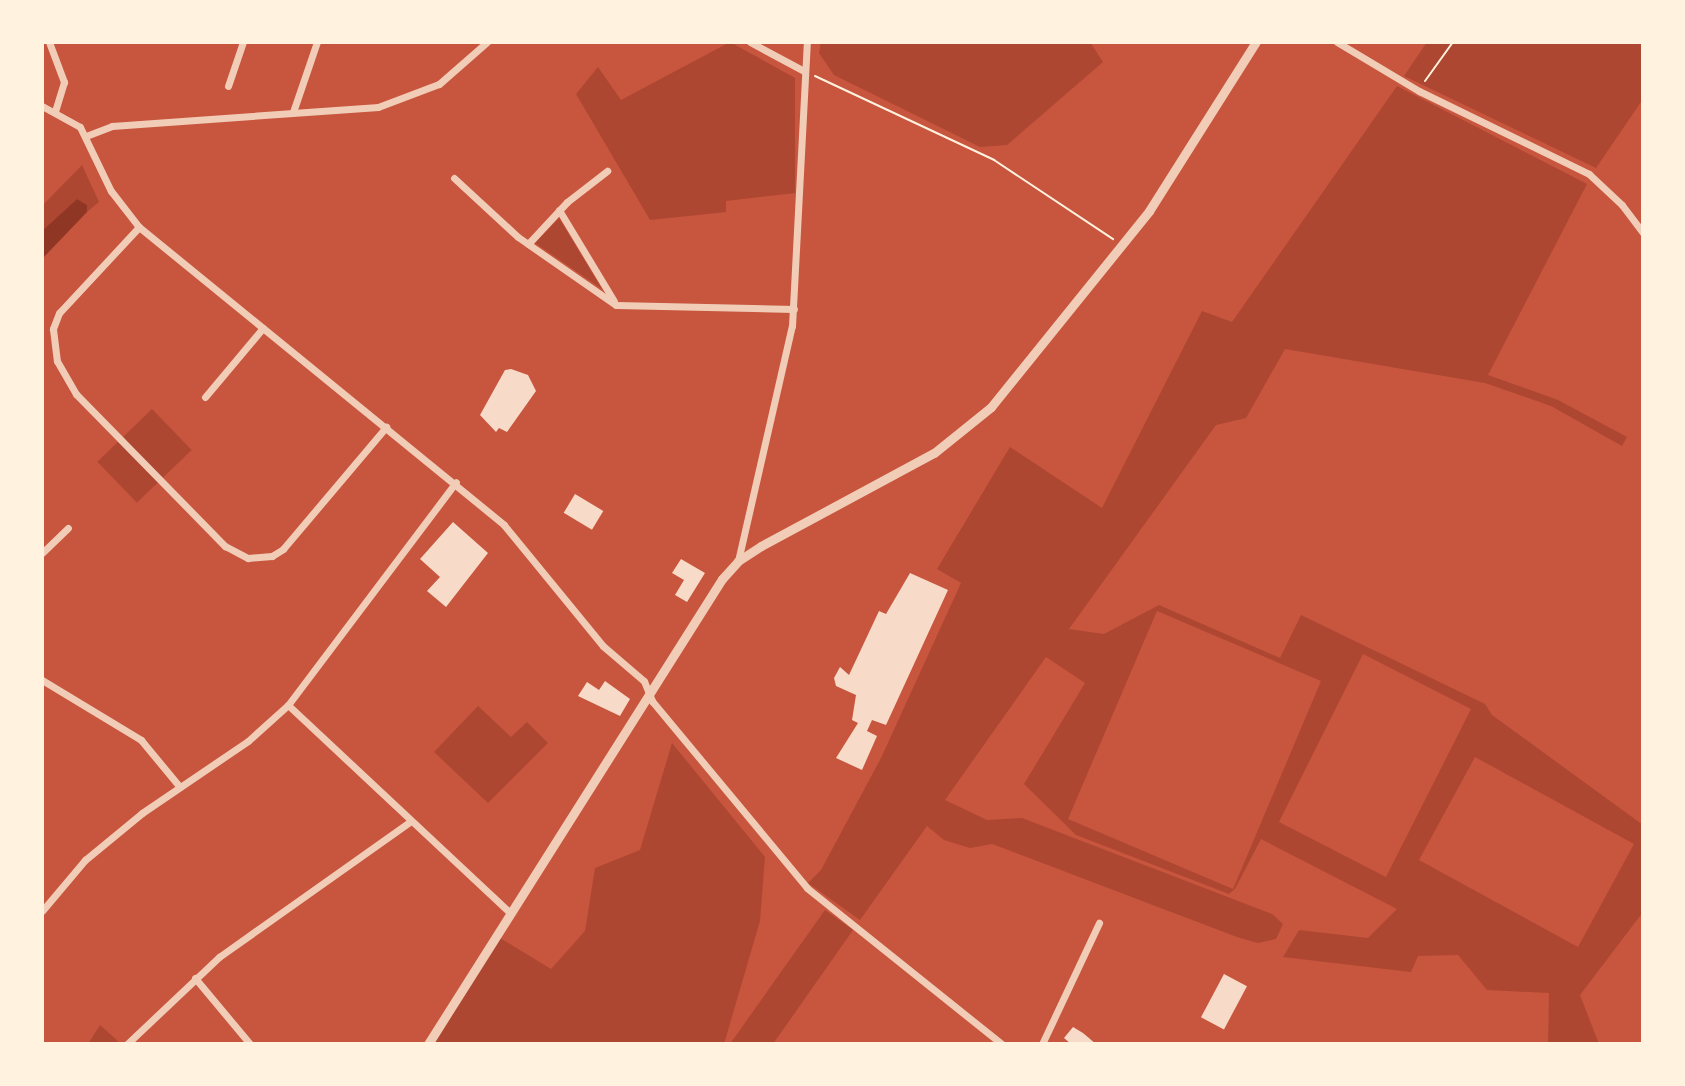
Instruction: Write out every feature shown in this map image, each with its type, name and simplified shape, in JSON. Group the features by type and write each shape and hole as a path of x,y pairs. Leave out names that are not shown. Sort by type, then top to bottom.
{"street":[{"path":"49,42 64,82 55,112"},
{"path":"228,86 243,42"},
{"path":"293,112 317,42"},
{"path":"86,136 112,127 186,124 293,112 378,107 402,101 439,84 487,42"},
{"path":"750,42 804,71"},
{"path":"738,561 783,374 794,309 807,42"},
{"path":"428,1044 707,598 738,561 916,464 972,425 1010,388 1123,246 1183,162 1256,42"},
{"path":"1337,42 1419,91 1588,174 1622,205 1643,233"},
{"path":"42,106 71,119 86,136 111,191 139,227 456,482 516,538 603,646 644,681 648,692 782,862 828,903 860,926 1002,1044"},
{"path":"528,244 559,210 607,171"},
{"path":"454,178 528,244 616,304 794,309"},
{"path":"559,210 616,304"},
{"path":"139,227 60,313 52,329 57,361 76,394 225,546 248,558 272,556 283,549 386,427"},
{"path":"205,397 263,328"},
{"path":"42,911 85,860 179,786 248,741 288,705 456,482"},
{"path":"42,553 68,528"},
{"path":"42,680 141,740 179,786"},
{"path":"288,705 510,914"},
{"path":"127,1044 195,978 411,821"},
{"path":"1042,1044 1099,923"},
{"path":"195,978 250,1044"}],"path":[{"path":"1419,91 1453,42"},
{"path":"804,71 993,160 1123,246"}],"shaded area":[{"path":"730,42 795,78 795,193 726,201 726,212 650,220 576,94 598,67 621,100"},
{"path":"821,42 1090,42 1103,62 1007,145 980,147 834,75 819,53"},
{"path":"1427,42 1643,42 1643,99 1596,168 1404,76"},
{"path":"1397,86 1587,184 1488,375 1558,400 1627,437 1622,446 1551,406 1485,383 1285,349 1246,418 1216,425 1069,629 1104,634 1159,605 1280,658 1301,615 1485,704 1492,715 1643,825 1643,912 1580,995 1599,1044 1548,1044 1549,993 1487,990 1458,955 1418,956 1411,972 1283,957 1299,930 1368,938 1397,909 1261,839 1235,889 1229,894 1076,835 1024,784 1085,683 1046,657 945,800 987,820 1022,818 1272,914 1283,924 1276,939 1258,943 1237,937 992,844 970,848 944,840 927,826 860,920 808,883 821,870 881,758 961,583 937,569 1010,447 1102,508 1202,311 1232,322","holes":["1157,611 1321,681 1233,889 1068,819","1363,654 1471,709 1386,877 1279,822","1475,757 1634,844 1578,947 1419,860"]},
{"path":"82,165 99,202 87,212 87,205 77,199 42,231 42,206"},
{"path":"77,199 87,205 87,212 42,259 42,231"},
{"path":"559,218 602,289 535,243"},
{"path":"152,409 192,450 137,503 97,462"},
{"path":"478,706 511,737 527,722 548,743 488,803 434,752"},
{"path":"672,743 765,857 760,921 724,1044 434,1044 500,938 551,969 585,931 595,868 640,850"},
{"path":"825,910 853,930 773,1044 730,1044"},
{"path":"100,1025 118,1041 115,1044 88,1044"}],"building":[{"path":"511,369 528,375 536,391 507,432 499,428 496,432 480,415 505,370"},
{"path":"575,494 603,511 592,530 564,513"},
{"path":"453,522 488,553 446,607 427,591 440,577 420,559"},
{"path":"681,559 705,573 687,602 675,595 684,580 672,573"},
{"path":"910,573 948,590 886,725 872,720 867,731 877,736 862,770 836,758 858,723 852,720 856,695 836,686 834,678 840,667 849,675 879,611 886,614"},
{"path":"605,681 630,699 620,716 578,696 587,682 599,690"},
{"path":"1224,974 1247,986 1224,1029 1201,1017"},
{"path":"1073,1027 1096,1044 1071,1044 1064,1038"}]}
